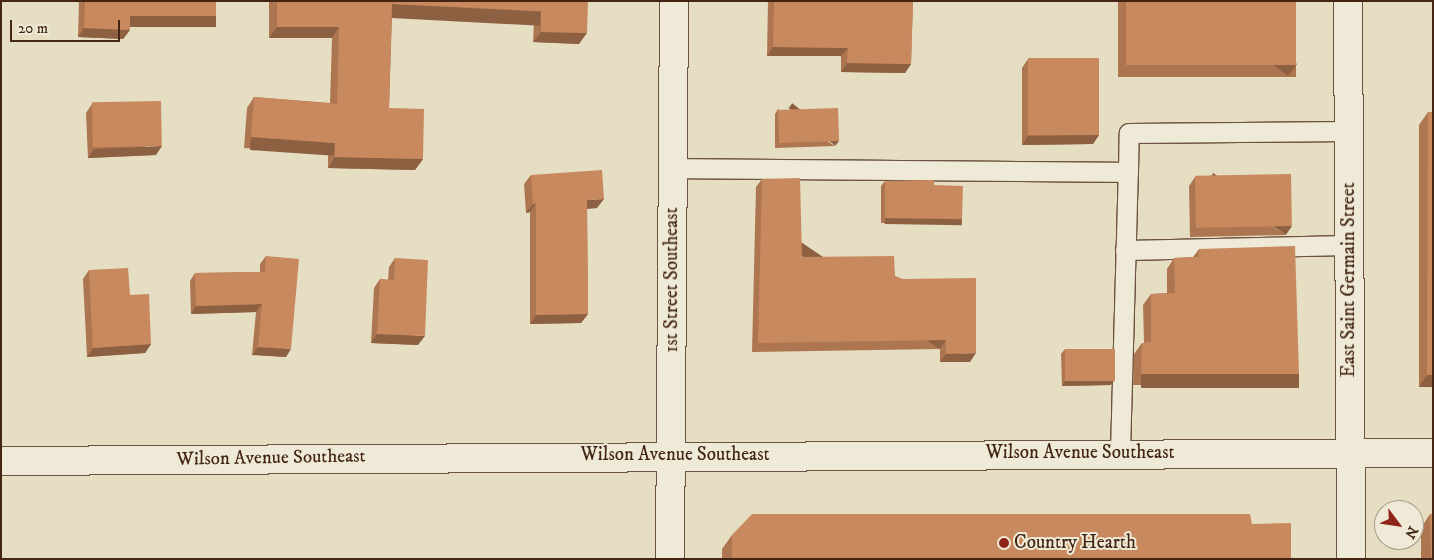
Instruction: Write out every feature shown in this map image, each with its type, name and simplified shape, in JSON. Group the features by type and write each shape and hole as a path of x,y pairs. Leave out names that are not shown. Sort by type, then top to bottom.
{"street":[{"name":"1st Street Southeast","path":"670,559 674,1"},
{"name":"East Saint Germain Street","path":"1348,1 1351,559"},
{"name":"Wilson Avenue Southeast","path":"1,461 670,454 1433,453"}],"lane":[{"path":"1120,452 1129,133 1349,131"},
{"path":"672,168 1128,172"},
{"path":"1126,250 1349,245"}],"building":[{"path":"85,1 216,1 216,16 130,16 130,30 84,28"},
{"path":"277,1 588,1 587,33 541,32 541,11 392,4 389,108 424,109 423,159 335,157 335,143 251,137 254,97 337,104 339,27 277,27"},
{"path":"774,1 913,1 911,64 847,63 848,48 773,47"},
{"path":"1126,1 1296,1 1296,65 1126,65"},
{"path":"1028,58 1099,58 1099,135 1028,135"},
{"path":"161,101 162,146 93,147 92,102"},
{"path":"838,108 839,141 779,143 778,110"},
{"path":"1428,112 1433,112 1433,375 1427,375"},
{"path":"602,170 604,199 587,200 588,314 536,315 536,203 533,204 531,175"},
{"path":"1291,174 1292,226 1196,228 1195,176"},
{"path":"800,178 802,257 894,256 895,276 903,279 976,278 976,353 946,354 946,340 758,343 762,179"},
{"path":"934,180 934,185 963,186 962,219 885,218 885,181"},
{"path":"1295,246 1299,374 1141,374 1142,343 1151,342 1151,294 1175,293 1174,258 1199,257 1199,249"},
{"path":"266,256 299,259 291,349 258,347 262,304 196,306 195,273 265,272"},
{"path":"395,258 428,260 425,336 377,334 380,279 394,280"},
{"path":"128,268 130,295 149,294 151,344 93,348 89,270"},
{"path":"1065,349 1115,349 1115,381 1065,381"},
{"name":"Country Hearth","path":"752,514 1250,514 1252,524 1291,523 1291,559 732,559 732,535"},
{"path":"1430,514 1433,514 1433,559 1431,559"}],"place":[{"name":"Country Hearth","path":"1004,543"}]}
